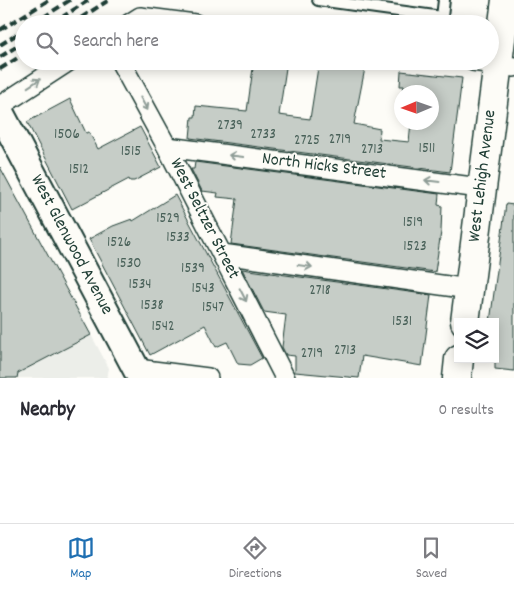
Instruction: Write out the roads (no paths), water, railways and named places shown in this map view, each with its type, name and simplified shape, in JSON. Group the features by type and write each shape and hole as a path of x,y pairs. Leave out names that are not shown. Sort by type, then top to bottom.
{"main road":[{"name":"West Lehigh Avenue","path":"499,41 506,0"},
{"name":"West Lehigh Avenue","path":"465,318 494,70"},
{"name":"West Glenwood Avenue","path":"0,112 139,374"},
{"path":"457,378 459,363"}],"street":[{"path":"0,106 55,70"},
{"name":"West Seltzer Street","path":"125,70 167,147 285,378"},
{"name":"North Hicks Street","path":"167,147 480,188"},
{"path":"222,254 469,289"},
{"path":"139,374 208,378"}],"lane":[{"path":"318,0 427,15"},
{"path":"442,15 444,0"}],"railway":[{"path":"24,15 49,0"},
{"path":"47,15 70,0"},
{"path":"65,15 89,0"},
{"path":"85,15 109,0"},
{"path":"0,30 15,21"},
{"path":"0,45 15,36"},
{"path":"0,57 15,48"},
{"path":"0,69 15,60"}]}
